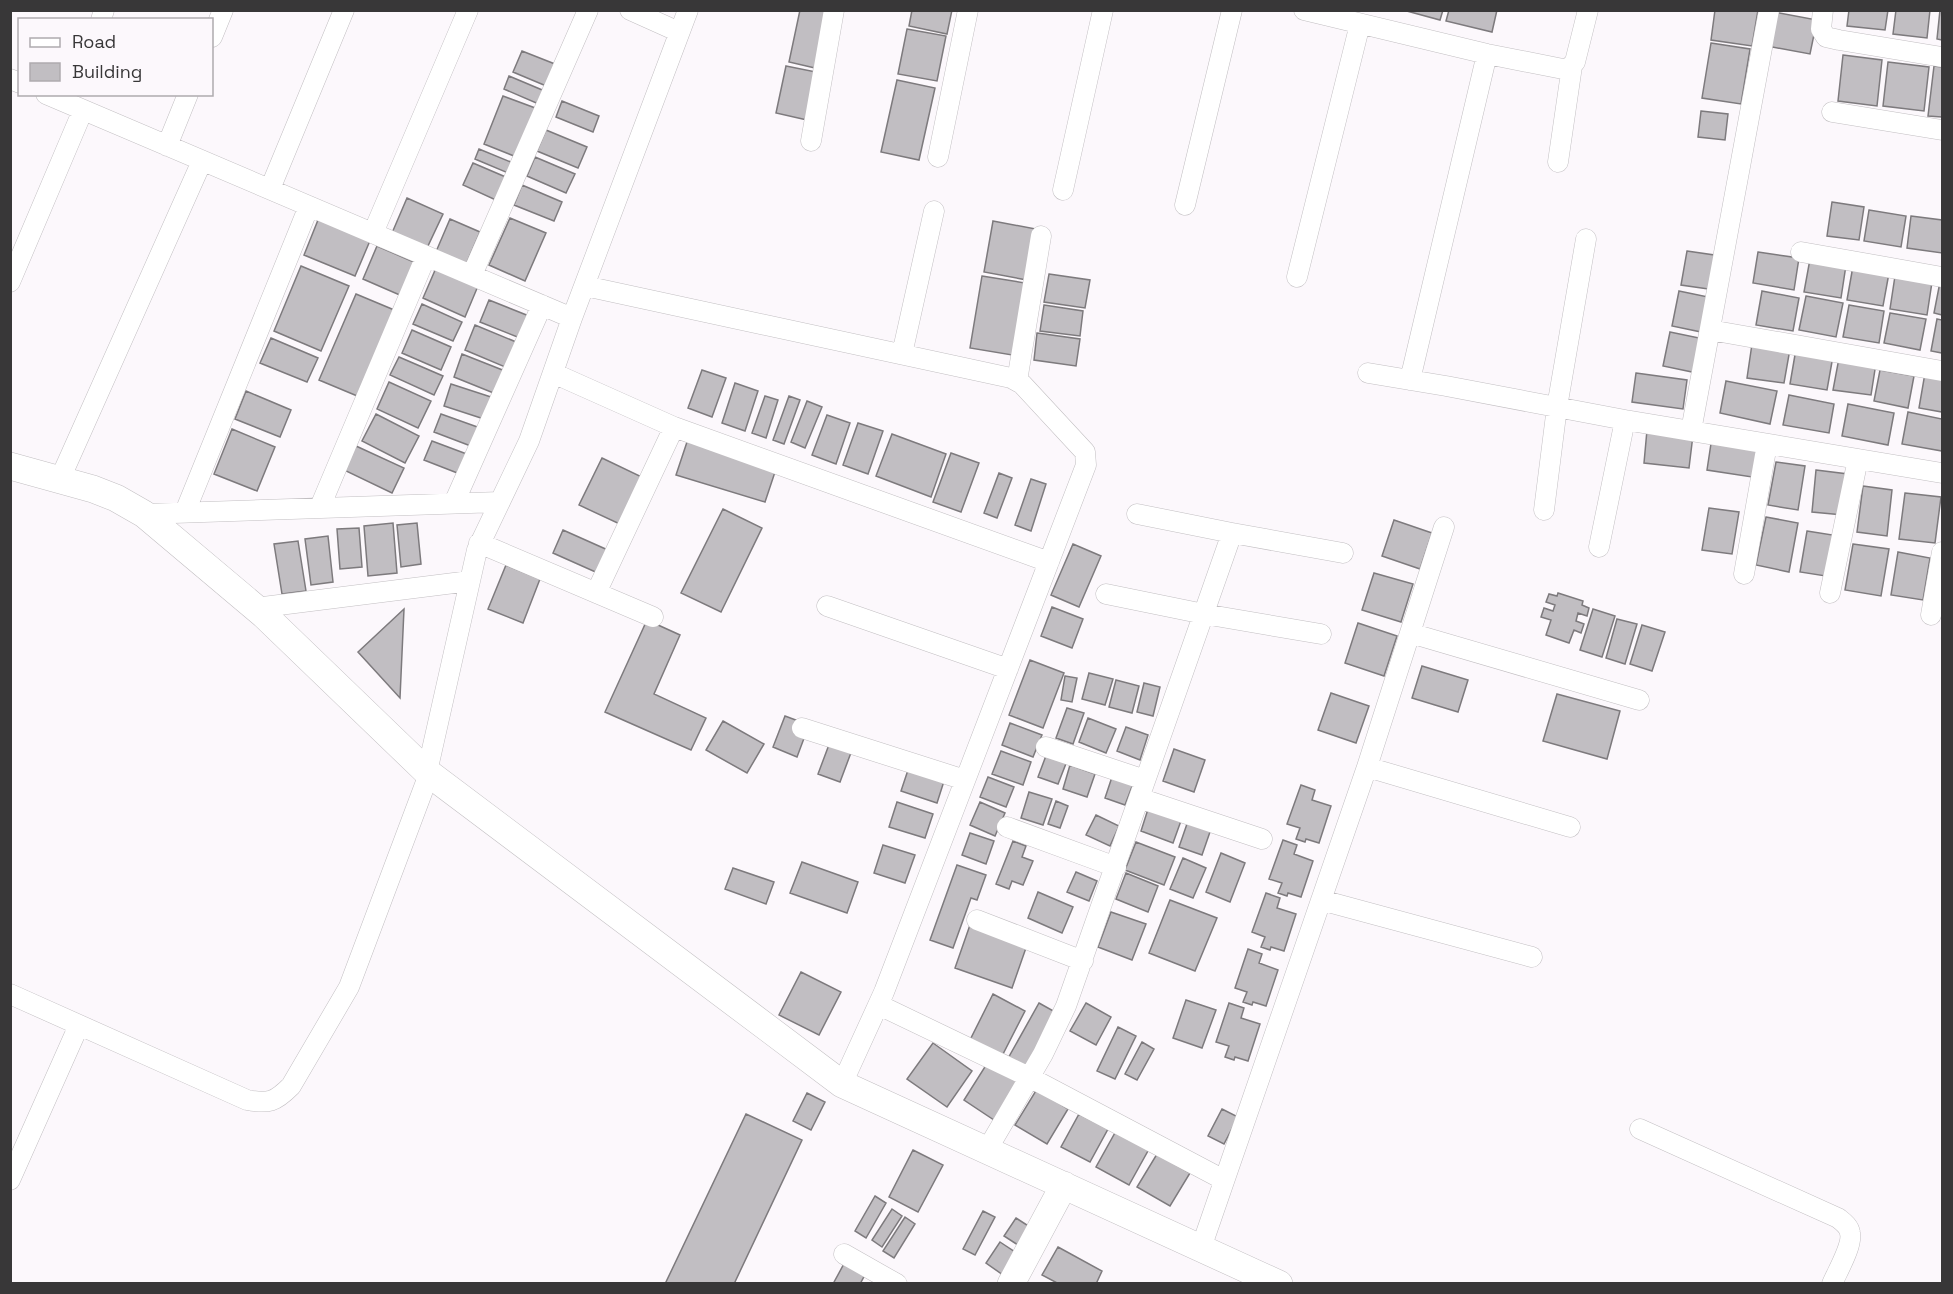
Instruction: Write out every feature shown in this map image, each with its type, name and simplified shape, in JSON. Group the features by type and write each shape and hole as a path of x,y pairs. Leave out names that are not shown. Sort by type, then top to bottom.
{"street":[{"path":"213,34 222,10"},
{"path":"270,189 344,10"},
{"path":"373,233 468,10"},
{"path":"472,275 588,10"},
{"path":"630,10 679,32"},
{"path":"10,994 247,1100 265,1104 279,1098 291,1086 349,987 428,773 479,543 529,441 572,318 688,10"},
{"path":"810,141 834,10"},
{"path":"938,157 968,10"},
{"path":"1063,190 1103,10"},
{"path":"1185,205 1232,10"},
{"path":"1304,10 1486,54 1563,69 1572,66"},
{"path":"1558,162 1572,66 1588,10"},
{"path":"1691,431 1769,10"},
{"path":"1823,10 1821,29 1826,37 1942,57"},
{"path":"1297,277 1360,24"},
{"path":"1410,380 1486,54"},
{"path":"53,96 73,102 167,146 572,318"},
{"path":"167,146 187,96"},
{"path":"10,282 73,102"},
{"path":"1832,112 1942,130"},
{"path":"60,479 202,161"},
{"path":"185,512 309,206"},
{"path":"902,354 934,211"},
{"path":"1017,381 1041,236"},
{"path":"1544,510 1557,407 1586,239"},
{"path":"1801,252 1942,277"},
{"path":"320,507 426,256"},
{"path":"585,286 1011,378 1017,381 1081,447 1086,458 1086,465 879,1005 842,1084"},
{"path":"454,503 542,305"},
{"path":"1710,330 1942,371"},
{"path":"553,373 674,427 1049,562"},
{"path":"1368,373 1625,420 1942,473"},
{"path":"1599,548 1625,420"},
{"path":"596,593 674,427"},
{"path":"1744,574 1767,444"},
{"path":"1830,593 1858,459"},
{"path":"10,466 93,489 116,498 144,514 255,608 428,773 842,1084 1279,1284"},
{"path":"144,514 500,501"},
{"path":"1137,514 1232,534 1343,553"},
{"path":"1201,1248 1366,767 1444,527"},
{"path":"987,1150 1055,1030 1083,961 1232,534"},
{"path":"479,543 652,617"},
{"path":"1931,615 1942,552"},
{"path":"255,608 470,581"},
{"path":"1106,594 1321,634"},
{"path":"827,606 1008,669"},
{"path":"1410,633 1639,700"},
{"path":"802,728 965,780"},
{"path":"1046,747 1262,839"},
{"path":"1366,767 1570,827"},
{"path":"1007,827 1116,867"},
{"path":"1321,900 1532,957"},
{"path":"977,920 1083,961"},
{"path":"879,1005 1029,1077 1224,1180"},
{"path":"10,1180 79,1025"},
{"path":"1640,1129 1838,1218 1846,1224 1851,1234 1832,1284"},
{"path":"1011,1284 1064,1185"},
{"path":"844,1254 897,1284"}],"building":[{"path":"800,10 841,10 828,71 789,62"},
{"path":"912,10 952,10 947,34 909,26"},
{"path":"1403,10 1443,10 1440,20"},
{"path":"1449,10 1497,10 1492,32 1446,21"},
{"path":"1715,10 1758,10 1752,46 1711,40"},
{"path":"1849,10 1888,10 1885,30 1847,26"},
{"path":"1896,10 1930,10 1927,38 1893,34"},
{"path":"1940,10 1942,10 1942,40 1937,39"},
{"path":"1774,12 1817,20 1810,54 1767,46"},
{"path":"907,29 946,36 937,81 898,74"},
{"path":"1711,43 1750,49 1741,104 1702,98"},
{"path":"522,51 560,66 551,88 513,72"},
{"path":"1843,55 1882,60 1877,106 1838,101"},
{"path":"1888,62 1929,67 1924,111 1883,106"},
{"path":"786,66 826,74 816,122 776,113"},
{"path":"1934,66 1942,67 1942,117 1928,116"},
{"path":"509,76 547,92 541,105 504,89"},
{"path":"897,80 935,88 919,160 881,152"},
{"path":"503,96 538,109 519,158 484,144"},
{"path":"562,101 599,116 593,132 556,117"},
{"path":"1701,111 1728,114 1725,140 1698,137"},
{"path":"546,130 587,147 578,168 537,151"},
{"path":"479,149 518,165 513,175 475,159"},
{"path":"535,157 575,174 566,193 527,176"},
{"path":"473,163 508,178 498,201 463,185"},
{"path":"522,185 562,202 554,221 514,205"},
{"path":"407,198 443,214 427,248 392,233"},
{"path":"1832,202 1864,207 1859,240 1827,236"},
{"path":"1869,210 1906,216 1901,247 1864,241"},
{"path":"320,215 372,236 355,276 304,255"},
{"path":"1911,216 1942,220 1942,253 1907,248"},
{"path":"510,218 546,233 525,281 489,265"},
{"path":"450,219 480,232 465,267 435,254"},
{"path":"993,221 1036,229 1027,280 984,272"},
{"path":"377,246 416,263 402,296 363,279"},
{"path":"1687,251 1721,256 1715,290 1681,285"},
{"path":"1758,252 1799,258 1794,290 1753,283"},
{"path":"1810,259 1846,265 1841,298 1804,292"},
{"path":"301,266 349,286 321,351 274,331"},
{"path":"1853,266 1889,273 1883,306 1847,300"},
{"path":"436,268 478,286 465,317 423,298"},
{"path":"1049,274 1090,280 1085,308 1044,302"},
{"path":"982,276 1025,283 1012,355 970,348"},
{"path":"1895,276 1932,282 1927,315 1890,309"},
{"path":"1940,282 1942,282 1942,315 1934,313"},
{"path":"1679,291 1713,298 1706,333 1672,326"},
{"path":"1762,291 1799,298 1793,331 1756,325"},
{"path":"356,294 399,312 362,398 319,380"},
{"path":"1806,296 1843,303 1836,337 1799,330"},
{"path":"489,300 529,316 520,338 480,322"},
{"path":"422,304 462,322 453,341 413,324"},
{"path":"1044,305 1083,311 1080,336 1040,331"},
{"path":"1849,305 1884,311 1879,343 1843,337"},
{"path":"1890,313 1926,319 1920,350 1884,343"},
{"path":"1937,319 1942,320 1942,353 1931,351"},
{"path":"475,325 521,344 510,369 465,350"},
{"path":"412,330 451,347 441,370 402,353"},
{"path":"1670,332 1704,339 1697,373 1663,366"},
{"path":"1037,333 1080,339 1076,366 1034,360"},
{"path":"271,338 318,358 307,382 260,363"},
{"path":"1752,344 1790,349 1784,383 1747,378"},
{"path":"1796,349 1833,356 1827,390 1790,384"},
{"path":"462,354 505,371 496,394 454,377"},
{"path":"399,357 443,376 434,395 390,375"},
{"path":"1839,358 1876,363 1871,395 1833,390"},
{"path":"702,370 726,378 712,417 688,408"},
{"path":"1880,370 1914,376 1908,408 1874,401"},
{"path":"1636,373 1687,380 1683,409 1632,402"},
{"path":"1925,373 1942,376 1942,412 1919,408"},
{"path":"1726,381 1777,391 1770,424 1720,413"},
{"path":"389,382 431,401 418,428 377,409"},
{"path":"735,383 758,391 745,431 722,423"},
{"path":"451,384 491,397 484,419 444,406"},
{"path":"246,391 291,410 280,437 235,419"},
{"path":"1789,395 1834,404 1829,433 1783,425"},
{"path":"765,396 778,400 766,438 752,433"},
{"path":"789,396 800,400 784,444 773,440"},
{"path":"807,401 822,407 805,448 791,442"},
{"path":"1848,404 1894,413 1888,445 1842,436"},
{"path":"1908,412 1942,419 1942,451 1902,444"},
{"path":"376,414 419,436 405,463 362,441"},
{"path":"441,414 483,429 476,448 434,432"},
{"path":"827,415 850,423 836,464 812,455"},
{"path":"858,423 883,431 868,474 843,465"},
{"path":"232,429 275,447 257,491 214,474"},
{"path":"1647,430 1693,435 1689,468 1644,463"},
{"path":"690,433 779,460 765,502 676,475"},
{"path":"892,434 946,454 931,497 876,476"},
{"path":"1712,437 1758,444 1752,477 1707,470"},
{"path":"432,441 472,456 465,476 424,460"},
{"path":"356,446 404,468 392,493 344,470"},
{"path":"951,453 979,463 961,512 933,502"},
{"path":"602,458 646,479 624,526 579,505"},
{"path":"1776,462 1805,466 1798,510 1768,505"},
{"path":"1816,470 1848,474 1843,515 1812,512"},
{"path":"999,473 1012,478 997,518 984,513"},
{"path":"1031,479 1046,484 1031,531 1015,525"},
{"path":"1863,486 1892,490 1887,536 1857,532"},
{"path":"1905,493 1941,497 1935,543 1899,539"},
{"path":"1709,508 1739,512 1732,554 1702,550"},
{"path":"723,509 762,528 721,612 681,593"},
{"path":"1766,517 1798,523 1789,572 1756,565"},
{"path":"1394,520 1432,533 1420,569 1382,556"},
{"path":"393,523 397,573 368,576 364,526"},
{"path":"417,523 421,564 401,567 397,525"},
{"path":"359,528 362,567 340,569 337,529"},
{"path":"563,530 610,551 600,574 553,553"},
{"path":"1807,531 1839,536 1832,577 1800,572"},
{"path":"328,536 333,582 311,585 305,539"},
{"path":"298,541 306,591 282,594 274,544"},
{"path":"1073,544 1101,556 1079,607 1051,595"},
{"path":"1853,544 1889,549 1881,596 1845,590"},
{"path":"1898,552 1930,558 1923,600 1891,595"},
{"path":"506,565 540,579 523,623 488,609"},
{"path":"1374,573 1413,584 1401,622 1362,610"},
{"path":"1558,593 1583,601 1582,605 1589,608 1587,616 1578,613 1576,621 1584,624 1581,633 1574,630 1569,643 1546,635 1551,620 1541,617 1544,608 1553,611 1555,605 1546,602 1549,594 1557,596"},
{"path":"1052,607 1083,619 1072,648 1041,636"},
{"path":"404,609 400,698 358,652"},
{"path":"1593,609 1615,616 1602,657 1580,650"},
{"path":"1617,619 1637,624 1625,664 1606,658"},
{"path":"647,620 680,635 654,694 706,718 691,750 605,712"},
{"path":"1358,623 1397,636 1384,676 1345,663"},
{"path":"1642,625 1665,632 1652,671 1630,664"},
{"path":"1030,660 1064,673 1043,728 1009,715"},
{"path":"1422,666 1468,680 1458,712 1412,698"},
{"path":"1089,673 1113,679 1105,705 1082,699"},
{"path":"1065,676 1077,678 1072,702 1061,700"},
{"path":"1116,680 1139,686 1132,713 1109,707"},
{"path":"1144,683 1160,687 1153,716 1137,712"},
{"path":"1331,693 1369,706 1356,743 1318,730"},
{"path":"1557,694 1620,711 1607,759 1543,741"},
{"path":"1067,708 1084,713 1073,744 1056,738"},
{"path":"785,716 809,725 797,757 773,747"},
{"path":"1088,718 1116,729 1106,753 1079,742"},
{"path":"723,721 764,744 747,773 706,750"},
{"path":"1010,723 1042,735 1033,757 1002,745"},
{"path":"1126,727 1148,735 1140,760 1117,751"},
{"path":"830,742 852,750 840,782 818,774"},
{"path":"1174,749 1205,760 1194,792 1163,781"},
{"path":"1001,751 1031,762 1023,785 992,774"},
{"path":"1047,753 1067,761 1058,784 1038,777"},
{"path":"1070,765 1095,774 1087,797 1063,789"},
{"path":"909,767 945,778 937,803 901,791"},
{"path":"988,777 1014,787 1006,807 980,797"},
{"path":"1112,777 1133,784 1125,805 1105,798"},
{"path":"1301,785 1315,790 1312,800 1331,806 1319,843 1296,839 1300,828 1287,824"},
{"path":"1029,792 1052,799 1043,825 1021,818"},
{"path":"1056,801 1068,806 1060,828 1048,824"},
{"path":"897,802 933,814 925,838 889,827"},
{"path":"980,802 1005,813 995,836 970,825"},
{"path":"1149,806 1182,818 1173,843 1141,831"},
{"path":"1096,815 1119,826 1110,846 1086,835"},
{"path":"1188,821 1211,829 1202,855 1179,847"},
{"path":"970,833 994,841 986,864 962,855"},
{"path":"1283,840 1297,845 1294,854 1313,861 1301,897 1278,893 1282,883 1269,879"},
{"path":"1013,841 1026,846 1022,857 1033,861 1023,885 1012,881 1009,889 996,884"},
{"path":"1136,842 1175,857 1164,885 1125,870"},
{"path":"883,845 915,855 905,883 874,873"},
{"path":"1221,853 1245,863 1230,902 1206,892"},
{"path":"1183,858 1206,868 1193,898 1170,889"},
{"path":"802,862 858,882 847,913 790,893"},
{"path":"957,865 986,875 977,900 971,898 953,948 930,940"},
{"path":"733,868 774,882 766,904 725,889"},
{"path":"1076,872 1097,881 1089,901 1067,892"},
{"path":"1126,873 1158,886 1148,912 1116,899"},
{"path":"1038,892 1073,907 1062,933 1028,918"},
{"path":"1266,893 1280,898 1277,908 1296,914 1284,951 1261,947 1265,937 1252,932"},
{"path":"1170,900 1217,918 1195,971 1149,953"},
{"path":"1111,912 1146,924 1132,960 1098,947"},
{"path":"970,925 1027,945 1012,988 955,968"},
{"path":"1248,949 1262,954 1259,963 1278,970 1266,1006 1243,1002 1247,992 1235,988"},
{"path":"801,972 841,992 819,1035 779,1015"},
{"path":"993,994 1025,1011 1001,1058 969,1042"},
{"path":"1186,1000 1216,1010 1202,1048 1173,1038"},
{"path":"1039,1003 1057,1013 1024,1072 1006,1062"},
{"path":"1086,1003 1111,1017 1096,1045 1070,1031"},
{"path":"1229,1003 1244,1008 1241,1018 1260,1024 1248,1061 1225,1057 1229,1046 1216,1042"},
{"path":"1118,1027 1136,1036 1115,1079 1097,1071"},
{"path":"1142,1042 1154,1049 1137,1080 1125,1074"},
{"path":"933,1043 972,1071 947,1107 907,1079"},
{"path":"988,1062 1018,1082 994,1120 964,1100"},
{"path":"1037,1089 1068,1109 1047,1144 1015,1125"},
{"path":"807,1093 825,1102 811,1130 793,1121"},
{"path":"1222,1109 1238,1117 1224,1144 1208,1136"},
{"path":"746,1114 802,1140 734,1284 670,1284 666,1282"},
{"path":"1079,1114 1108,1129 1090,1162 1061,1147"},
{"path":"1116,1131 1149,1149 1129,1185 1096,1167"},
{"path":"913,1150 943,1165 918,1212 889,1197"},
{"path":"1157,1154 1190,1173 1170,1206 1137,1187"},
{"path":"875,1196 886,1203 866,1238 855,1231"},
{"path":"892,1209 902,1216 882,1247 872,1240"},
{"path":"983,1211 995,1217 975,1255 963,1249"},
{"path":"905,1217 915,1224 894,1258 883,1251"},
{"path":"1016,1218 1030,1227 1018,1245 1004,1236"},
{"path":"1000,1242 1018,1254 1003,1275 986,1263"},
{"path":"1058,1247 1102,1271 1096,1284 1059,1284 1042,1275"},
{"path":"846,1260 867,1271 860,1284 833,1284"}]}
